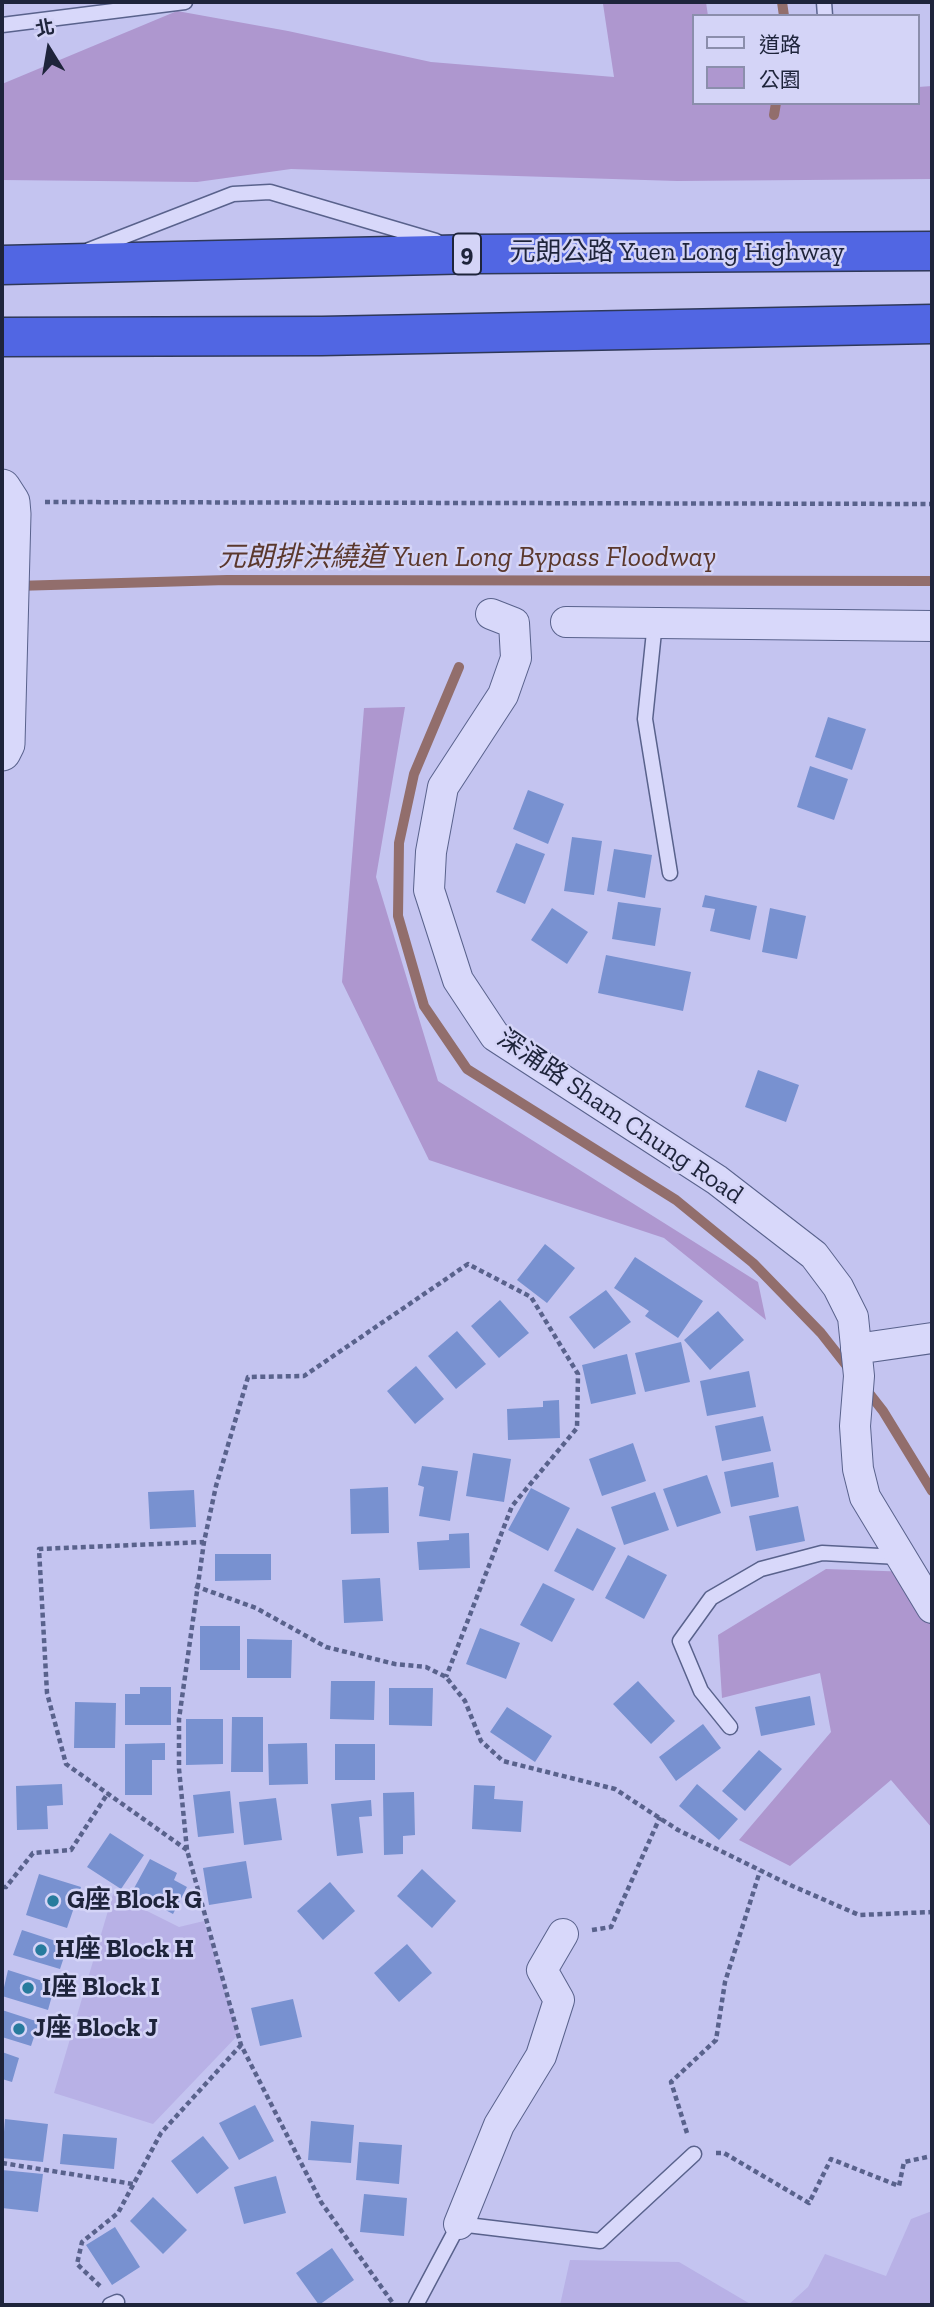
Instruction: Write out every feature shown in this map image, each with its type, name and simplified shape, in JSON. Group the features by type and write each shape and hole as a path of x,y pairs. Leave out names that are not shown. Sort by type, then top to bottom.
{"highway":[{"name":"元朗公路 Yuen Long Highway","path":"2,265 478,254 932,251"},
{"path":"2,337 322,337 932,324"}],"street":[{"path":"2,752 6,744 10,587 6,495"},
{"name":"深涌路 Sham Chung Road","path":"491,614 514,623 516,659 503,695 443,787 431,852 429,890 458,980 495,1036 717,1180 814,1255 838,1287 853,1317 859,1376 855,1426 858,1469 865,1497 932,1608"},
{"path":"566,622 932,626"},
{"path":"856,1349 932,1338"},
{"path":"459,2224 499,2125 541,2056 559,2000 542,1970 563,1934"}],"lane":[{"path":"2,25 103,7 185,2"},
{"path":"48,265 233,194 270,192 478,254"},
{"path":"655,622 645,719 670,873"},
{"path":"730,1727 701,1691 680,1641 710,1598 761,1569 822,1553 901,1557"},
{"path":"416,2305 459,2224 600,2241 694,2154"}],"path":[{"path":"6,495 932,504"},
{"path":"394,2305 321,2202 241,2045 187,1850 179,1769 179,1719 195,1586 216,1486 248,1377 304,1376 468,1264 531,1297 578,1374 577,1428 512,1506 446,1676"},
{"path":"187,1850 66,1764 47,1693 39,1549 204,1542"},
{"path":"195,1586 256,1608 326,1647 395,1664 426,1667 446,1676 465,1701 481,1741 503,1761 615,1789 660,1817 760,1871 859,1915 932,1912"},
{"path":"2,1887 6,1887 33,1853 71,1850 108,1793"},
{"path":"563,1934 611,1927 660,1817"},
{"path":"760,1871 725,1982 716,2040 671,2082 694,2154 724,2152 809,2203 831,2159 898,2186 904,2162 932,2156"},
{"path":"114,2304 77,2263 82,2242 118,2213 160,2133 241,2045"},
{"path":"2,2163 133,2184"}],"shaded area":[{"path":"113,1894 179,1927 204,1921 239,2034 153,2124 54,2093"},
{"path":"932,2211 932,2305 788,2305 808,2287 825,2254 886,2276 911,2219"},
{"path":"570,2260 679,2262 752,2305 560,2305"}],"green space":[{"path":"593,2 706,2 708,14 692,14 692,105 920,105 920,87 932,86 932,179 677,181 291,169 197,182 2,180 2,84 177,11 288,31 431,62 614,77 603,4"},
{"path":"405,707 376,877 438,1081 758,1282 766,1320 664,1238 429,1160 342,982 364,708"},
{"path":"826,1569 912,1572 932,1608 932,1828 891,1780 790,1866 739,1840 831,1732 820,1673 722,1698 718,1635"}],"building":[{"path":"828,717 866,729 852,770 815,757"},
{"path":"810,766 848,779 834,820 797,807"},
{"path":"528,790 564,804 548,844 513,829"},
{"path":"572,837 602,841 594,895 564,891"},
{"path":"516,843 545,854 525,904 496,892"},
{"path":"614,849 652,855 645,898 607,891"},
{"path":"705,895 757,906 750,940 710,931 715,909 702,907"},
{"path":"618,902 661,908 655,946 612,939"},
{"path":"552,908 588,932 567,964 531,940"},
{"path":"770,908 806,916 797,959 762,952"},
{"path":"606,955 691,972 683,1011 598,993"},
{"path":"758,1070 799,1085 786,1122 745,1107"},
{"path":"545,1244 575,1268 547,1303 517,1280"},
{"path":"635,1257 703,1301 678,1338 645,1316 649,1311 614,1288"},
{"path":"606,1290 631,1322 594,1349 569,1317"},
{"path":"500,1300 529,1333 499,1358 471,1326"},
{"path":"718,1311 744,1340 710,1370 684,1340"},
{"path":"457,1331 486,1364 456,1389 428,1356"},
{"path":"681,1342 690,1382 645,1392 635,1353"},
{"path":"627,1354 636,1394 591,1404 582,1365"},
{"path":"416,1366 444,1399 415,1424 387,1391"},
{"path":"749,1371 756,1407 707,1416 700,1381"},
{"path":"559,1400 560,1438 508,1440 507,1409 543,1407 543,1401"},
{"path":"763,1416 771,1451 722,1461 715,1426"},
{"path":"633,1443 646,1481 602,1496 589,1459"},
{"path":"473,1453 511,1459 504,1502 466,1496"},
{"path":"773,1462 779,1497 731,1507 724,1472"},
{"path":"422,1466 458,1471 450,1521 419,1516 424,1487 418,1485"},
{"path":"707,1475 721,1513 677,1527 663,1489"},
{"path":"388,1487 389,1533 351,1534 350,1489"},
{"path":"531,1488 570,1508 548,1551 508,1530"},
{"path":"194,1490 196,1527 150,1529 148,1492"},
{"path":"655,1492 669,1530 624,1545 611,1507"},
{"path":"798,1506 805,1541 756,1551 749,1516"},
{"path":"577,1528 616,1548 593,1591 554,1571"},
{"path":"469,1533 470,1568 419,1570 417,1542 449,1540 449,1534"},
{"path":"215,1554 271,1554 271,1580 215,1581"},
{"path":"628,1555 667,1575 644,1619 605,1598"},
{"path":"380,1578 383,1621 344,1623 342,1580"},
{"path":"543,1583 575,1599 552,1642 520,1625"},
{"path":"200,1626 240,1626 240,1670 200,1670"},
{"path":"480,1628 520,1643 506,1679 466,1664"},
{"path":"247,1639 292,1640 291,1678 247,1678"},
{"path":"331,1681 375,1681 374,1720 330,1719"},
{"path":"638,1681 675,1721 651,1744 613,1704"},
{"path":"140,1687 171,1687 171,1725 125,1725 125,1694 140,1694"},
{"path":"389,1688 433,1688 432,1726 389,1725"},
{"path":"810,1696 815,1725 761,1736 755,1707"},
{"path":"75,1702 116,1703 115,1748 74,1748"},
{"path":"507,1707 552,1736 535,1762 490,1732"},
{"path":"232,1717 263,1717 263,1772 231,1772"},
{"path":"186,1719 223,1719 223,1764 186,1765"},
{"path":"703,1724 721,1748 676,1781 659,1757"},
{"path":"165,1743 165,1760 152,1760 152,1795 125,1795 125,1744"},
{"path":"307,1743 308,1784 269,1785 268,1744"},
{"path":"335,1744 375,1744 375,1780 335,1780"},
{"path":"759,1750 782,1769 745,1811 722,1791"},
{"path":"62,1784 63,1805 47,1806 48,1829 17,1830 16,1786"},
{"path":"697,1784 738,1819 719,1840 679,1806"},
{"path":"474,1785 495,1786 494,1799 523,1801 521,1832 472,1829"},
{"path":"230,1791 234,1833 198,1837 193,1795"},
{"path":"414,1792 415,1835 403,1836 403,1854 384,1855 383,1793"},
{"path":"276,1798 282,1840 244,1845 239,1802"},
{"path":"371,1800 372,1816 359,1817 363,1853 337,1856 331,1804"},
{"path":"110,1833 144,1855 121,1889 87,1867"},
{"path":"150,1859 177,1873 174,1880 187,1887 173,1914 132,1892"},
{"path":"246,1861 252,1898 209,1905 203,1868"},
{"path":"422,1869 456,1901 432,1928 397,1896"},
{"name":"G座 Block G","path":"39,1874 81,1887 67,1928 26,1915"},
{"path":"330,1882 355,1911 323,1940 297,1911"},
{"name":"H座 Block H","path":"22,1930 68,1945 60,1969 13,1955"},
{"path":"407,1944 432,1973 399,2002 374,1973"},
{"name":"I座 Block I","path":"8,1970 55,1985 48,2010 2,1996"},
{"path":"293,1999 302,2037 260,2046 251,2008"},
{"name":"J座 Block J","path":"2,2010 39,2022 31,2046 2,2037"},
{"path":"2,2052 19,2058 12,2082 2,2079"},
{"path":"255,2105 274,2141 239,2160 219,2123"},
{"path":"5,2119 48,2124 43,2162 2,2158"},
{"path":"311,2121 354,2125 351,2163 308,2160"},
{"path":"63,2134 117,2138 114,2169 60,2164"},
{"path":"203,2136 229,2168 197,2194 171,2161"},
{"path":"359,2142 402,2145 399,2184 356,2180"},
{"path":"2,2170 43,2174 38,2212 2,2208"},
{"path":"276,2176 286,2213 244,2224 234,2187"},
{"path":"364,2194 407,2198 404,2236 360,2232"},
{"path":"153,2197 187,2230 163,2254 130,2221"},
{"path":"115,2227 140,2267 112,2285 86,2245"},
{"path":"332,2248 354,2280 319,2305 296,2273"}],"waterway":[{"path":"782,2 784,14"},
{"path":"774,115 776,105"},
{"name":"元朗排洪繞道 Yuen Long Bypass Floodway","path":"15,586 227,580 932,581"},
{"path":"459,667 414,774 399,843 398,916 424,1006 467,1069 676,1200 753,1263 821,1333 850,1370"},
{"path":"865,1388 883,1411 932,1491"}],"place":[{"name":"G座 Block G","path":"53,1901"},
{"name":"H座 Block H","path":"41,1950"},
{"name":"I座 Block I","path":"28,1988"},
{"name":"J座 Block J","path":"19,2029"}]}
